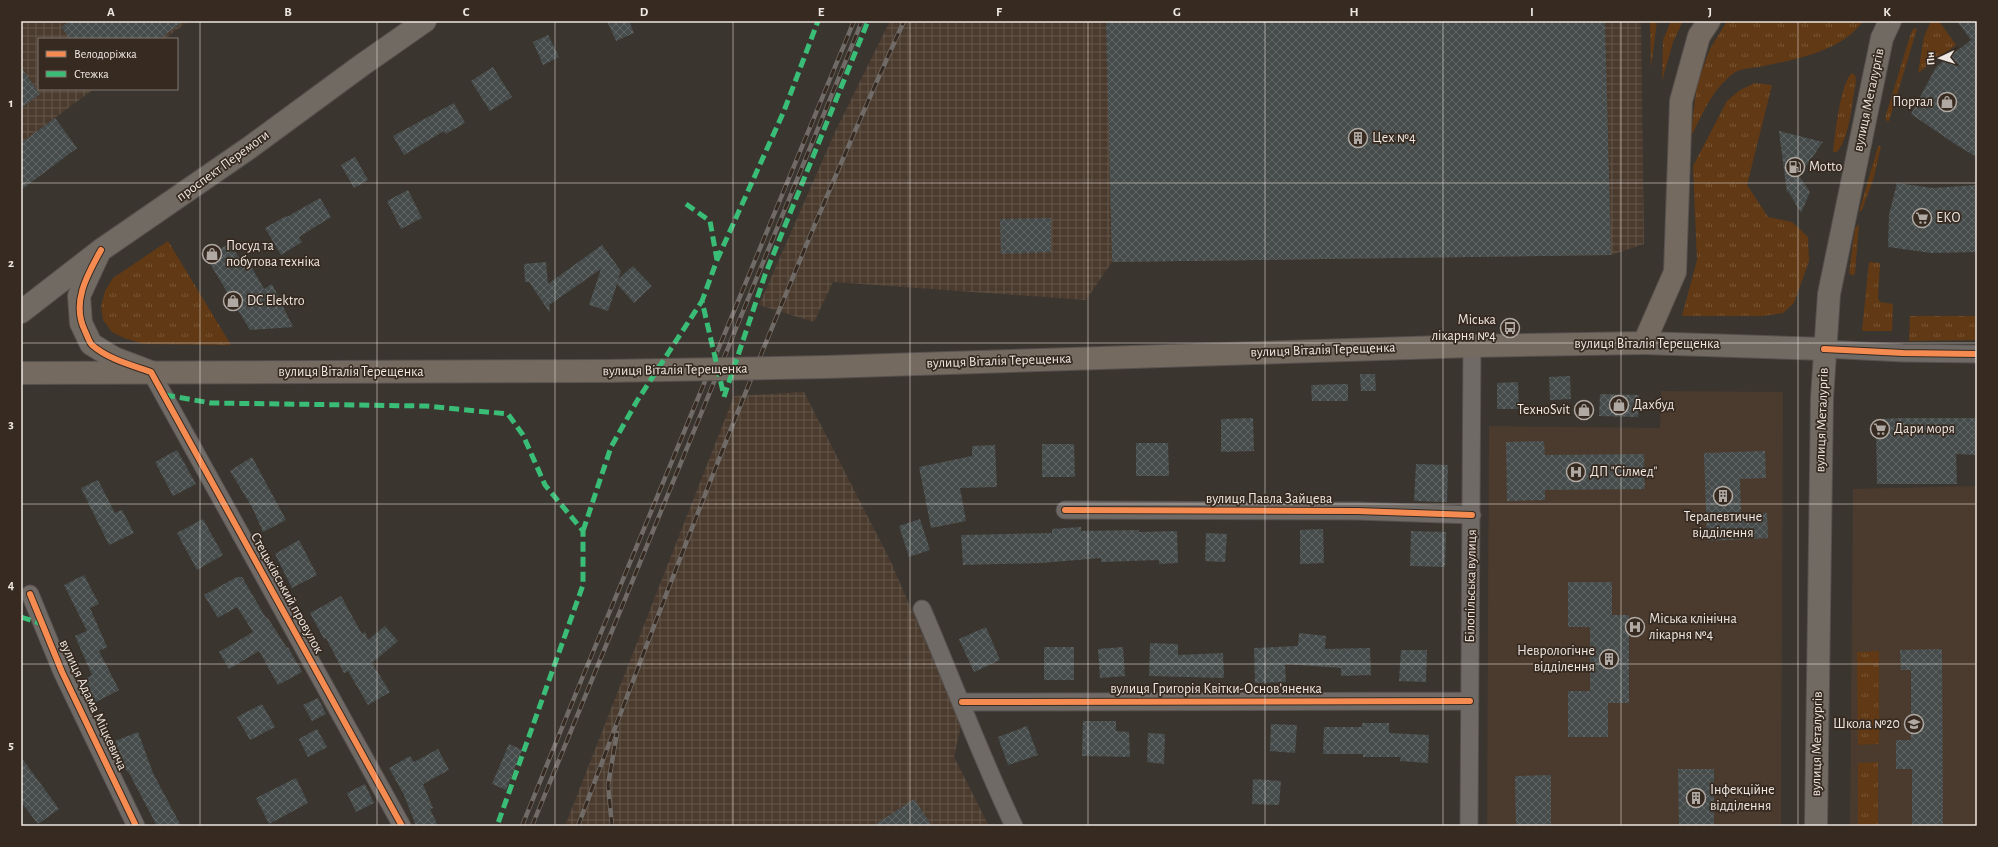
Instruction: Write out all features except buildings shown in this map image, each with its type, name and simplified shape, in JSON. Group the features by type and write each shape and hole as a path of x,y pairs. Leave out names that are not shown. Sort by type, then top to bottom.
{"main road":[{"name":"проспект Перемоги","path":"21,312 101,250 249,148 362,64 425,21"},
{"path":"1644,343 1675,272 1681,101 1699,36 1709,21"},
{"name":"вулиця Металургів","path":"1816,826 1818,611 1824,349 1829,294 1882,38 1890,21"},
{"path":"101,250 90,270 79,296 80,323 91,344 114,358 151,372"},
{"name":"вулиця Віталія Терещенка","path":"21,373 607,371 826,367 1472,346 1644,343 1824,349"}],"street":[{"name":"Білопільська вулиця","path":"1469,826 1472,346"},
{"name":"вулиця Віталія Терещенка","path":"1824,349 1902,354 1977,354"},
{"name":"Стецьківський провулок","path":"151,372 402,826"},
{"name":"вулиця Павла Зайцева","path":"1065,510 1357,511 1472,515"},
{"name":"вулиця Адама Міцкевича","path":"30,594 62,672 136,826"},
{"path":"922,608 962,702 984,763 1014,826"},
{"name":"вулиця Григорія Квітки-Основʼяненка","path":"962,702 1470,701"}],"shaded area":[{"path":"21,21 189,21 165,38 38,38 38,90 93,90 21,143"},
{"path":"890,21 1641,21 1644,244 1611,255 1112,262 1086,300 833,282 814,322 759,305 835,132"},
{"name":"Міська клінічна лікарня №4","path":"1661,391 1783,392 1781,826 1487,826 1489,426 1660,428"},
{"path":"804,392 891,562 961,725 954,757 989,826 565,826 734,396"},
{"name":"Школа №20","path":"1977,486 1977,826 1850,826 1853,489"}],"green space":[{"path":"1650,21 1657,21 1651,68"},
{"path":"1671,21 1683,21 1673,42 1662,81 1663,40"},
{"path":"1727,21 1863,21 1843,40 1831,47 1804,57 1761,67 1749,68 1734,73 1726,79 1714,95 1703,112 1690,139 1697,84 1710,49"},
{"path":"1931,21 1939,21 1956,45 1918,73 1924,37"},
{"path":"1913,29 1917,29 1889,121 1887,121 1885,118 1910,36"},
{"path":"1852,73 1855,75 1856,81 1848,128 1837,152 1833,152 1841,98 1844,87"},
{"path":"1755,83 1772,85 1747,185 1768,217 1792,222 1808,237 1809,261 1794,303 1783,313 1763,316 1682,316 1697,260 1693,166 1727,101 1740,90"},
{"path":"1878,146 1881,146 1874,177 1862,210 1859,212"},
{"path":"1859,224 1855,273 1853,276 1849,273 1855,228"},
{"path":"168,241 231,345 143,344 124,338 112,332 103,320 101,306 105,291 113,278"},
{"path":"1869,262 1880,263 1878,298 1880,302 1893,304 1892,331 1862,331"},
{"path":"1910,316 1977,316 1977,340 1909,341"},
{"path":"1879,651 1879,744 1858,745 1857,652"},
{"path":"1878,762 1878,826 1858,826 1858,763"}],"railway":[{"path":"522,826 854,21"},
{"path":"532,826 862,21"},
{"path":"578,826 734,421 817,220 904,21"},
{"path":"612,826 608,785 617,733"}],"marked path":[{"path":"717,260 784,111 818,21"},
{"path":"724,397 765,275 868,21"},
{"path":"686,204 710,221 717,260 702,301 724,396"},
{"path":"583,531 611,447 637,401 702,301"},
{"path":"165,395 211,403 426,406 508,414 523,435 545,485 583,531 583,585 497,826"},
{"path":"21,617 42,624"}],"cycle path":[{"path":"101,250 86,279 80,300 81,321 90,342 98,350 112,358 151,372 402,826"},
{"path":"1824,349 1903,353 1977,354"},
{"path":"1065,510 1357,511 1472,515"},
{"path":"30,594 62,672 136,826"},
{"path":"962,702 1470,701"}],"place":[{"name":"Портал","path":"1947,102"},
{"name":"Цех №4","path":"1358,138"},
{"name":"Motto","path":"1795,167"},
{"name":"ЕКО","path":"1922,218"},
{"name":"Посуд та побутова техніка","path":"212,254"},
{"name":"DC Elektro","path":"233,301"},
{"name":"Міська лікарня №4","path":"1510,328"},
{"name":"Дахбуд","path":"1619,405"},
{"name":"ТехноSvit","path":"1584,410"},
{"name":"Дари моря","path":"1880,429"},
{"name":"ДП \"Сілмед\"","path":"1576,472"},
{"name":"Терапевтичне відділення","path":"1723,496"},
{"name":"Міська клінічна лікарня №4","path":"1635,627"},
{"name":"Неврологічне відділення","path":"1609,659"},
{"name":"Школа №20","path":"1914,724"},
{"name":"Інфекційне відділення","path":"1696,798"}]}
